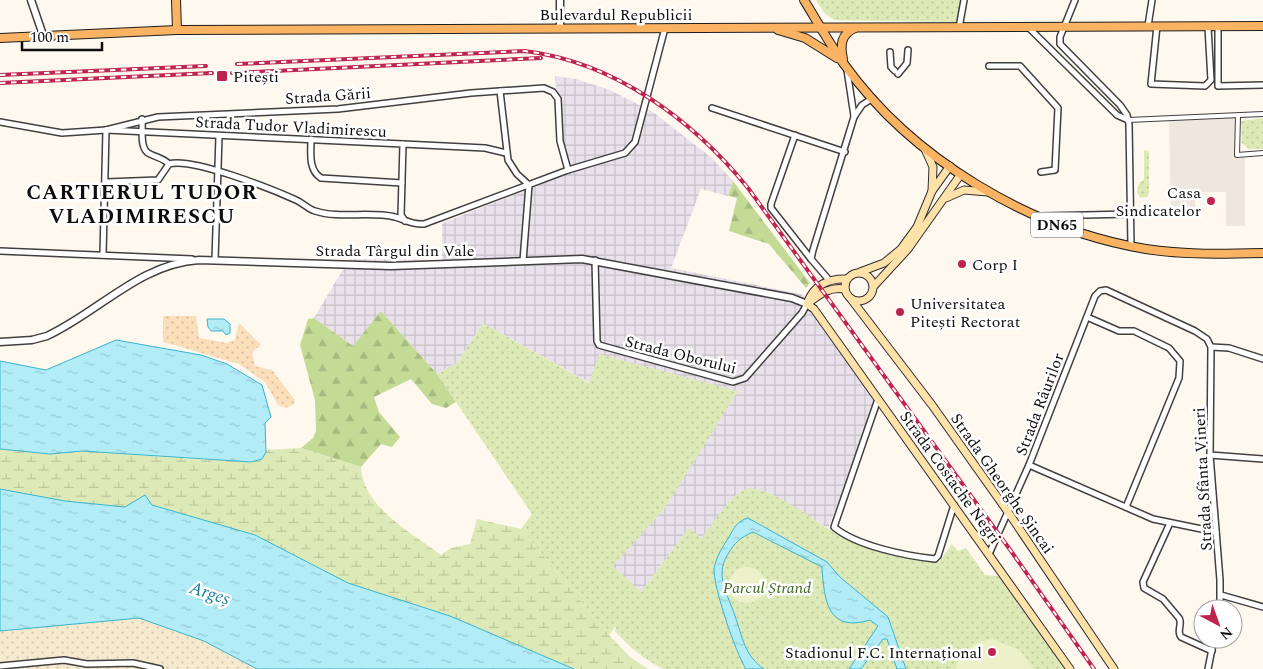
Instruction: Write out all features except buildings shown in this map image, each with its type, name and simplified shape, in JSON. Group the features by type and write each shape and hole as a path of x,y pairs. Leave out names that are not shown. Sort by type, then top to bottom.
{"main road":[{"path":"176,0 177,30"},
{"path":"804,0 845,65 873,98 922,144 988,192"},
{"name":"Bulevardul Republicii","path":"0,38 177,30 1263,26"},
{"path":"766,27 805,38 827,50 845,65"},
{"path":"845,65 842,40 846,33 856,27"},
{"path":"922,144 933,167 932,192"},
{"path":"807,304 815,290 829,280 847,279 853,274 884,263 901,249 920,221 932,192 950,166"},
{"path":"847,279 845,289 851,299 865,300 872,295 874,286 908,249 961,174"},
{"path":"945,198 964,190 988,192"},
{"name":"DN65","path":"988,192 1036,217 1089,236 1131,246 1180,252 1263,253"},
{"path":"860,272 868,275 874,286"},
{"path":"807,304 828,290 845,289"},
{"name":"Strada Gheorghe Șincai","path":"851,299 932,405 1008,512 1114,669"},
{"path":"864,317 865,300"},
{"name":"Strada Costache Negri","path":"807,304 814,309 1070,669"}],"street":[{"path":"31,0 43,35"},
{"path":"560,0 560,28"},
{"path":"959,28 964,0"},
{"path":"1075,0 1060,37 1062,48 1120,105 1128,120 1131,246"},
{"path":"1148,26 1152,0"},
{"path":"1157,26 1151,84 1205,86 1211,80 1208,27"},
{"path":"1028,27 1105,104 1117,115 1128,120 1263,114"},
{"path":"1218,27 1218,86 1263,85"},
{"path":"142,119 144,148 146,152 160,157 168,164 217,170 293,198 316,211 384,215 413,225 424,224 568,170 625,153 635,142 665,28"},
{"path":"890,52 891,67 896,73 907,64 908,50"},
{"path":"845,65 854,116"},
{"path":"989,66 1020,66 1058,108 1055,170 1041,172"},
{"name":"Strada Gării","path":"106,130 142,119 196,114 338,109 471,92 544,88 553,92 558,99 560,141 568,170"},
{"path":"500,91 506,153 512,167 529,185 524,261"},
{"path":"811,259 845,152 854,116 862,105 873,98"},
{"path":"712,108 845,152"},
{"path":"1238,116 1237,155 1263,153"},
{"name":"Strada Tudor Vladimirescu","path":"0,122 62,133 106,130 403,144 401,215 405,221"},
{"path":"103,255 106,130"},
{"path":"795,135 770,204 771,208 829,280"},
{"path":"215,260 219,136"},
{"path":"311,139 314,172 321,178 402,183"},
{"path":"403,144 485,148 506,153"},
{"path":"106,182 158,180 168,164"},
{"path":"1036,217 1130,214"},
{"path":"0,251 199,260"},
{"name":"Strada Târgul din Vale","path":"0,342 32,340 47,336 161,267 181,261 199,260 391,266 595,260 792,298 807,304"},
{"name":"Strada Oborului","path":"595,260 597,341 599,346 733,382 746,378 807,304"},
{"name":"Strada Râurilor","path":"990,554 1029,465 1095,296 1100,291 1113,292 1195,331 1207,339 1211,347"},
{"path":"1087,317 1119,331 1134,331 1169,348 1180,361 1179,378 1126,507"},
{"path":"1211,347 1228,348 1263,359"},
{"name":"Strada Sfânta Vineri","path":"1211,347 1210,455 1221,599"},
{"path":"878,399 834,527 848,537 886,549 935,559 938,556 954,505"},
{"path":"1210,455 1263,459"},
{"path":"1029,465 1126,507 1170,523 1216,532"},
{"path":"1170,523 1143,582 1144,588 1163,599 1179,618 1181,621 1179,632 1181,637 1212,651 1208,669"},
{"path":"1221,594 1263,607"},
{"path":"0,666 64,660 87,664 133,663 160,669"}],"shaded area":[{"path":"555,76 576,79 610,90 653,112 712,158 733,181 728,196 701,189 671,268 801,294 817,306 880,396 828,528 794,508 736,495 701,539 689,528 641,592 612,566 665,508 599,355 590,383 483,323 457,363 437,374 382,312 353,346 314,318 349,259 442,260 442,223 568,174"},
{"path":"1238,116 1236,157 1245,158 1245,226 1226,226 1226,192 1195,192 1195,211 1171,211 1169,118"},
{"path":"139,618 204,641 257,669 0,669 0,631"}],"green space":[{"path":"816,0 961,0 958,22 834,20 824,13"},
{"path":"1263,118 1263,149 1249,149 1242,143 1241,121"},
{"path":"1144,150 1149,151 1149,193 1147,197 1140,198 1137,192 1139,183 1144,179"},
{"path":"733,181 810,283 806,288 769,244 729,231 737,198 728,196"},
{"path":"381,311 437,374 456,402 446,408 432,404 411,379 374,397 379,412 400,437 392,447 381,444 361,467 301,448 313,438 316,431 315,400 300,345 308,319 314,318 353,346"},
{"name":"Parcul Ștrand","path":"483,323 589,383 599,354 738,391 665,508 613,566 641,592 689,528 701,539 735,496 746,489 757,489 783,500 847,540 881,552 939,562 952,544 958,551 966,548 985,575 998,576 1067,669 663,669 656,665 643,657 626,642 615,631 616,626 609,635 521,529 532,514 437,374 457,363"},
{"path":"301,448 361,467 364,482 380,507 403,528 441,555 451,548 470,544 477,519 521,529 609,635 630,657 648,669 574,669 450,616 348,583 255,535 152,505 125,507 65,501 0,489 0,449 50,454 82,451 206,460 262,459 266,450"},
{"path":"747,567 754,568 760,572 764,578 764,592 760,598 754,602 747,603 740,602 734,598 730,592 729,585 730,578 734,572 740,568"},
{"name":"Stadionul F.C. Internațional","path":"992,639 1020,650 1033,669 956,669 964,652 980,642"}],"sand":[{"path":"163,316 196,316 199,338 227,343 235,340 239,323 261,345 252,352 255,366 272,370 295,400 294,404 286,408 278,405 265,382 239,364 163,342"}],"water":[{"path":"207,319 224,319 230,324 230,333 226,335 223,331 211,331 208,327"},
{"path":"116,340 201,355 227,364 262,385 271,417 265,423 266,452 262,459 251,462 82,451 50,454 0,449 0,361 46,370"},
{"name":"Argeș","path":"0,489 65,501 125,507 145,495 152,505 255,535 348,583 450,616 574,669 257,669 204,641 139,618 0,631"},
{"path":"748,518 827,562 840,577 888,617 906,669 897,669 887,639 883,639 861,669 849,669 878,626 870,620 856,623 845,622 837,618 827,602 822,567 753,532 741,538 733,546 724,562 722,570 724,585 745,646 752,658 764,669 746,669 726,620 717,590 714,569 716,560 734,528 738,523"}],"railway":[{"path":"237,64 525,51 558,57 590,67 620,81 676,117 702,139 748,188 1011,551 1094,669"},
{"path":"232,73 541,58"},
{"path":"0,75 206,66"},
{"path":"0,83 212,73"}],"place":[{"name":"Pitești","path":"222,76"},
{"name":"Casa Sindicatelor","path":"1211,201"},
{"name":"Corp I","path":"962,264"},
{"name":"Universitatea Pitești Rectorat","path":"900,312"},
{"name":"Stadionul F.C. Internațional","path":"992,652"}],"district":[{"name":"CARTIERUL TUDOR VLADIMIRESCU","path":"142,204"}]}
